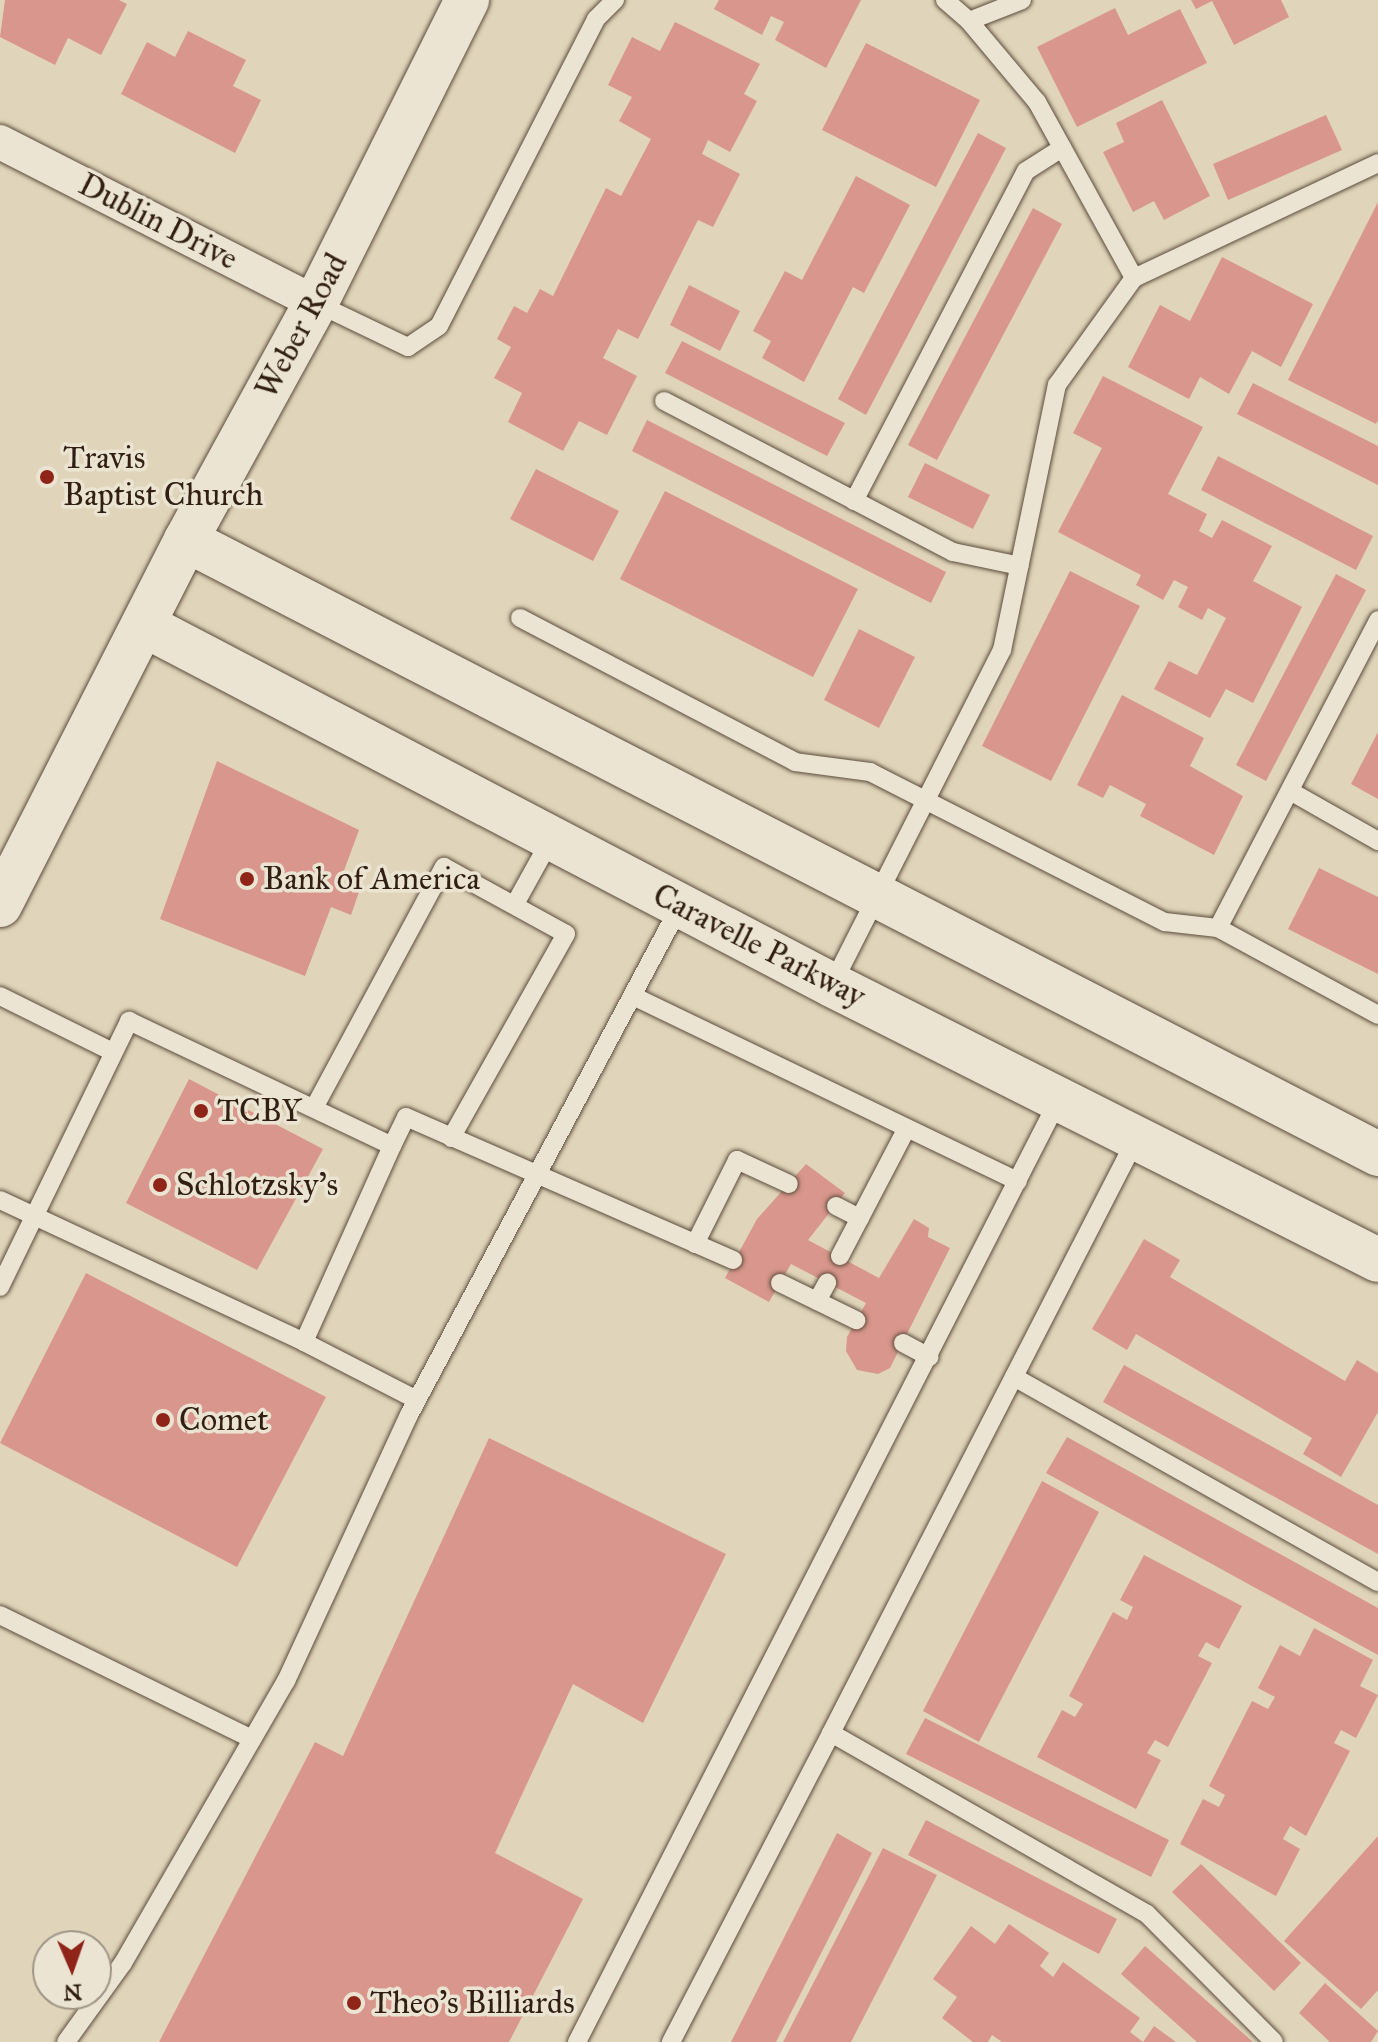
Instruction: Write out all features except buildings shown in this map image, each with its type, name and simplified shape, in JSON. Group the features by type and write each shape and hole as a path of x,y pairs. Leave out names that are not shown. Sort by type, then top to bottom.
{"street":[{"name":"Weber Road","path":"0,905 186,540 316,303 467,0"},
{"name":"Dublin Drive","path":"0,142 316,303"},
{"path":"186,540 1378,1154"},
{"name":"Caravelle Parkway","path":"144,625 832,985 1378,1260"}],"lane":[{"path":"316,303 408,347 439,326 596,19 615,0"},
{"path":"945,0 969,21 1037,102 1134,278"},
{"path":"969,21 1022,0"},
{"path":"854,501 1026,171 1062,148"},
{"path":"832,985 1002,650 1057,385 1134,278 1378,163"},
{"path":"664,401 953,552 1020,566"},
{"path":"520,618 795,762 870,772 1165,922 1218,928 1378,1015"},
{"path":"1218,928 1378,620"},
{"path":"1290,791 1378,841"},
{"path":"515,904 551,839"},
{"path":"314,1108 444,867 566,934 451,1138"},
{"path":"66,2042 123,1963 294,1664 417,1400 680,906"},
{"path":"0,996 113,1052"},
{"path":"633,996 1018,1181"},
{"path":"0,1287 129,1021 392,1146"},
{"path":"577,2042 1059,1099"},
{"path":"304,1342 406,1117 733,1260"},
{"path":"840,1256 907,1128"},
{"path":"671,2042 1136,1138"},
{"path":"695,1244 737,1160 789,1184"},
{"path":"0,1200 304,1342 417,1400"},
{"path":"836,1206 860,1218"},
{"path":"780,1283 856,1320"},
{"path":"817,1301 827,1283"},
{"path":"903,1343 929,1357"},
{"path":"1014,1377 1378,1582"},
{"path":"0,1615 252,1739"},
{"path":"831,1733 1147,1914 1274,2042"}],"place":[{"name":"Travis Baptist Church","path":"47,477"},
{"name":"Bank of America","path":"247,879"},
{"name":"TCBY","path":"201,1111"},
{"name":"Schlotzsky's","path":"160,1185"},
{"name":"Comet","path":"163,1420"},
{"name":"Theo's Billiards","path":"354,2003"}]}
